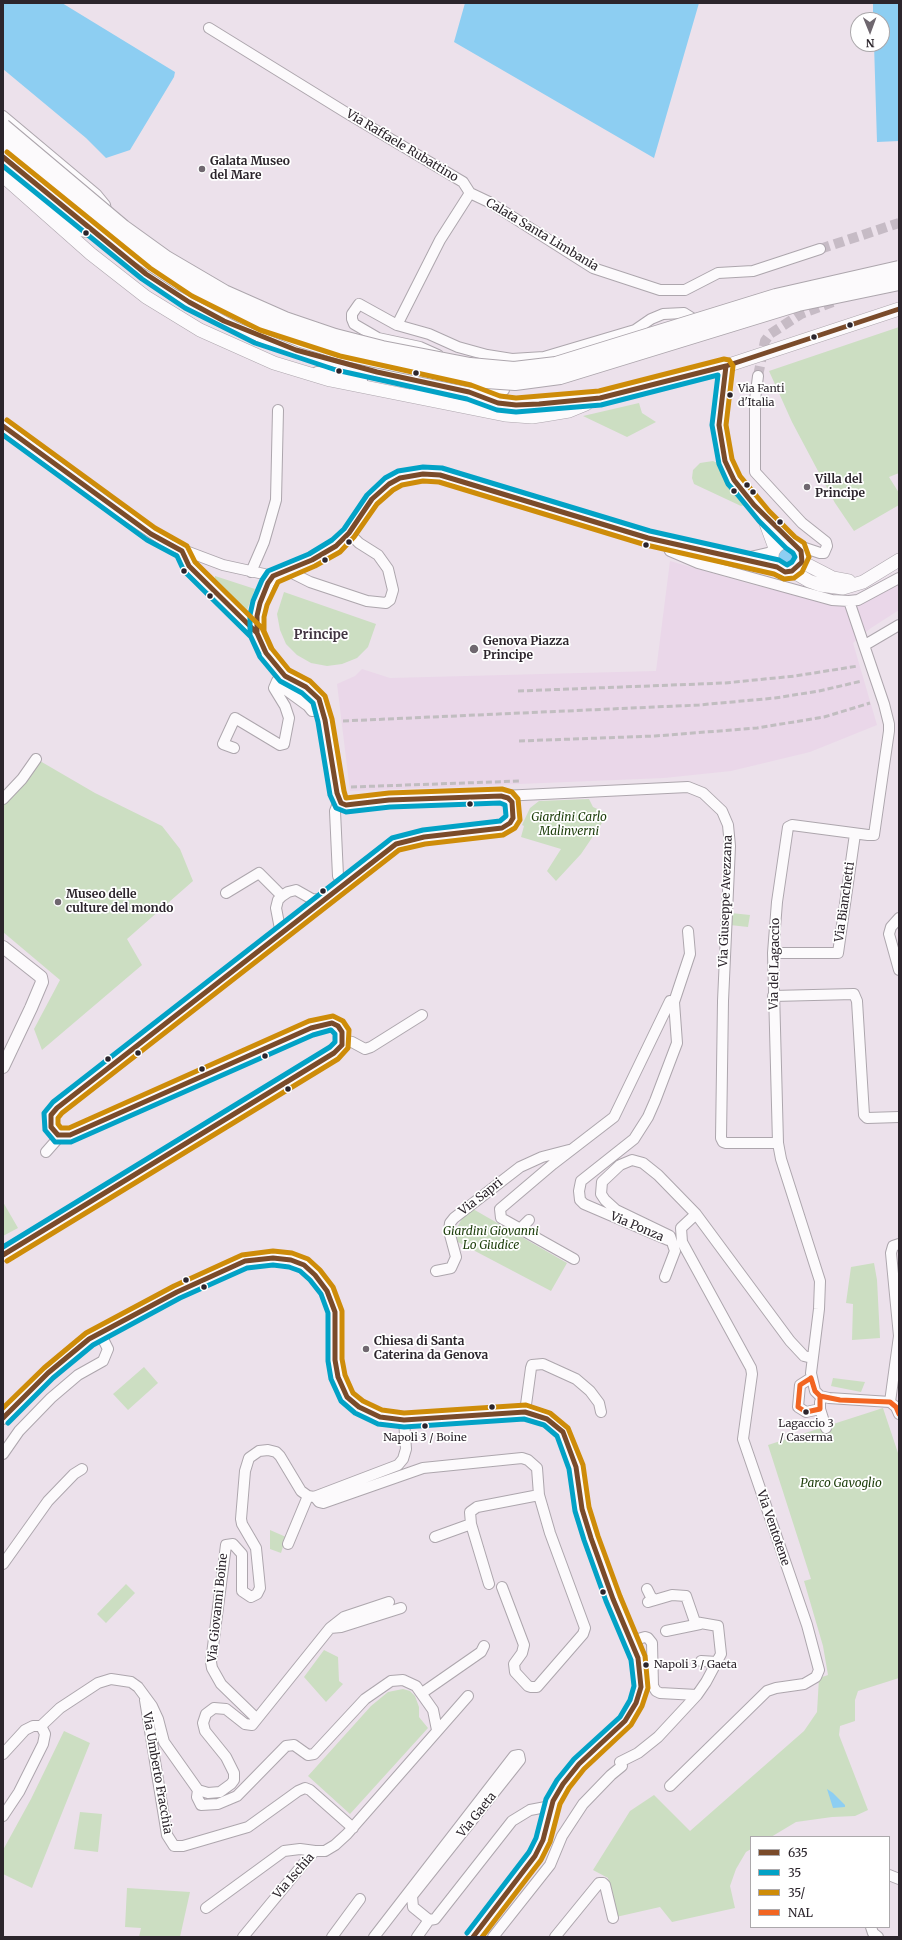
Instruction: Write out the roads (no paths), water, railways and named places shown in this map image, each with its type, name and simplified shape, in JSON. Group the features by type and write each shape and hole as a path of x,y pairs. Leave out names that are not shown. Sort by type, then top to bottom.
{"highway":[{"path":"3,127 128,232 166,259 224,292 285,320 335,337 382,349 470,366 514,370 556,365 783,295 899,269"},
{"path":"3,143 127,247 179,281 242,315 301,339 343,352 472,379 515,382 560,376 792,305 899,282"}],"main road":[{"path":"3,157 146,274 177,294 257,336 338,363 498,397 516,405 600,398"},
{"path":"6,179 91,254 146,297 220,340 295,370 330,380 388,393 505,415 532,417 569,411 600,398 726,366 899,309"},
{"path":"726,366 719,425 722,450 734,480 764,516 802,554 797,567 785,572 776,568 772,561 773,551 764,516"},
{"path":"773,551 783,543 793,544"},
{"path":"797,567 809,581 831,587 843,588 863,582 899,560"}],"street":[{"name":"Via Raffaele Rubattino","path":"210,28 345,112 463,182 470,193"},
{"path":"3,116 101,199 105,205 106,216 102,223 93,231 78,231 40,197 6,179"},
{"name":"Calata Santa Limbania","path":"470,193 488,202 593,268 655,289 670,291 685,290 718,273 753,271 820,249"},
{"path":"397,325 440,240 470,193"},
{"path":"295,370 333,373 383,385 434,394 448,393 452,388 452,374 446,360 433,352 420,347 378,338 354,324 351,317 359,304 397,325 429,334 465,349 487,355 512,359 544,357 635,330 651,319 663,314 684,313 694,320 696,327 695,334 688,342 564,380 537,383 498,397 498,408 505,415"},
{"path":"758,376 754,429 755,472 802,523 826,542 827,546 824,553 820,553 793,544"},
{"path":"251,572 264,542 275,504 278,410"},
{"path":"3,426 151,534 182,551 251,572 273,576 312,560 336,546 349,533 365,507 380,491 400,478 423,474 440,475 666,542 776,568"},
{"path":"288,571 310,582 367,601 386,603 390,600 393,590 388,569 378,555 359,543 349,533"},
{"path":"666,542 670,551 698,563 822,598 853,603 899,578"},
{"path":"182,551 189,566 257,633 271,662 285,676 306,687 319,699 323,710 339,801 335,811 338,876"},
{"path":"739,560 773,551"},
{"path":"257,633 257,616 260,603 268,583 273,576"},
{"path":"853,603 864,643 899,625"},
{"name":"Via del Lagaccio","path":"826,1428 820,1409 820,1396 815,1391 811,1378 812,1358 819,1309 820,1281 786,1174 778,1143 773,953 777,902 789,826 871,836 875,833 889,724 864,643"},
{"path":"234,748 223,744 235,718 283,745 289,718 285,706 274,688 275,682 281,682 286,690 308,706 312,711 323,710"},
{"path":"3,798 22,779 36,759"},
{"name":"Via Giuseppe Avezzana","path":"501,796 688,787 703,793 722,811 728,825 730,846 723,1000 721,1138 722,1142 726,1143 778,1143"},
{"path":"61,1136 54,1132 50,1125 52,1114 57,1108 396,844 417,839 492,830 506,826 513,818 514,805 508,798 501,796 389,800 346,805 339,801"},
{"name":"Via Bianchetti","path":"773,953 838,953 855,834"},
{"path":"226,893 259,873 282,896"},
{"path":"281,934 276,908 278,900 282,896 288,892 296,890 312,899 323,900"},
{"path":"899,918 891,928 889,934 899,970"},
{"name":"Via Ponza","path":"688,931 690,954 674,1002 677,1043 648,1117 634,1139 583,1179 580,1183 580,1200 584,1204 664,1240 668,1240 670,1236 611,1206 601,1194 602,1182 623,1164 632,1160 641,1161 658,1175 696,1214 790,1341 804,1356 812,1358"},
{"path":"3,947 42,980 40,988 6,1053 3,1067"},
{"path":"773,996 854,994 857,1001 864,1114 867,1118 899,1117"},
{"path":"574,1259 501,1218 500,1209 571,1150 614,1117 670,1002 674,1002"},
{"path":"343,1040 352,1042 364,1050 371,1048 422,1016"},
{"path":"3,1255 334,1054 339,1049 343,1040 342,1032 338,1026 332,1023 320,1025 72,1134 61,1136 46,1152"},
{"name":"Via Sapri","path":"436,1271 451,1268 456,1258 449,1231 450,1223 454,1218 520,1167 542,1157 571,1150"},
{"name":"Via Ventotene","path":"670,1786 767,1691 776,1688 804,1684 816,1677 819,1670 808,1625 743,1439 752,1374 751,1368 682,1242 681,1228 696,1214"},
{"path":"520,1229 529,1220"},
{"path":"665,1278 675,1251 670,1236"},
{"path":"890,1402 898,1336 891,1254 893,1246 899,1244"},
{"path":"3,1418 48,1373 89,1339 177,1292 245,1261 273,1258 299,1262 315,1275 331,1300 335,1312 336,1368 340,1384 347,1397 369,1413 392,1420 404,1420 524,1412 547,1419 559,1428 567,1438 576,1466 582,1509 613,1599 638,1658 641,1673 641,1687 630,1715 619,1728 569,1776 556,1795 551,1806 542,1840 535,1856 473,1937"},
{"path":"3,1454 20,1432 52,1398 78,1375 103,1361 108,1349 100,1333"},
{"path":"524,1412 531,1368 534,1364 543,1364 576,1379 590,1391 599,1403 601,1412"},
{"path":"811,1378 800,1385 798,1407 806,1412 820,1409"},
{"path":"820,1396 840,1400 890,1402 896,1407 899,1414"},
{"path":"288,1544 312,1496 398,1465 406,1452 404,1420"},
{"name":"Via Giovanni Boine","path":"256,1718 221,1684 212,1668 211,1662 226,1545 234,1544 242,1554 240,1587 243,1593 247,1596 254,1596 260,1588 256,1548 242,1524 241,1519 245,1471 250,1457 261,1450 276,1452 280,1456 301,1491 312,1496"},
{"path":"312,1496 319,1502 323,1503 423,1468 522,1458 530,1461 537,1468 540,1496 550,1533 585,1628 583,1634 537,1687 528,1686 515,1672 514,1664 522,1653 524,1645 502,1587"},
{"path":"3,1564 48,1501 74,1474 82,1469"},
{"path":"489,1584 471,1524 470,1512 475,1508 540,1496"},
{"path":"435,1537 471,1524"},
{"path":"647,1589 652,1601 672,1595 686,1596 693,1618 695,1622 700,1624"},
{"path":"198,1790 208,1793 220,1792 231,1784 234,1776 230,1763 205,1731 203,1723 206,1714 214,1708 226,1709 248,1725 252,1725 256,1718 300,1667 330,1628 344,1617 389,1602"},
{"path":"330,1628 341,1628 401,1608"},
{"path":"493,1937 550,1864 562,1836 583,1804 621,1764 658,1737 697,1695 706,1682 717,1662 721,1650 718,1626 700,1624 666,1631"},
{"path":"631,1641 645,1637 652,1643 653,1686 656,1691 660,1693 697,1695"},
{"path":"422,1693 481,1652 484,1646"},
{"path":"701,1661 717,1662"},
{"path":"3,1754 25,1730 33,1726 41,1726 60,1708 85,1690 105,1681 117,1679 131,1682 138,1687 144,1696 158,1719 164,1742 198,1790 198,1800 201,1805 218,1804 237,1796 286,1746 294,1745 308,1755 314,1754 366,1699 388,1682 406,1681 416,1686 422,1693 435,1716 437,1730"},
{"name":"Via Umberto Fracchia","path":"144,1696 167,1835 170,1842 174,1846 183,1846 248,1827 287,1798 305,1788 310,1790 353,1828"},
{"path":"353,1828 468,1696"},
{"path":"3,1816 20,1792 43,1744 45,1734 41,1726"},
{"name":"Via Gaeta","path":"374,1937 514,1756 519,1755 520,1760 412,1896 413,1907 429,1920"},
{"path":"417,1937 429,1920 434,1919 512,1821 530,1810 551,1806"},
{"name":"Via Ischia","path":"244,1937 315,1851 325,1851 335,1846 353,1828"},
{"path":"206,1908 284,1851 300,1848 315,1851"},
{"path":"555,1937 599,1883 604,1884 606,1887 613,1918"},
{"path":"332,1937 360,1899"},
{"path":"871,1928 872,1933 878,1937"}],"water":[{"path":"3,3 62,3 175,72 174,77 130,150 106,158 86,138 3,69"},
{"path":"465,3 699,3 654,158 454,42"},
{"path":"873,3 899,3 899,141 877,142 874,52 890,52 890,12 873,12"},
{"path":"783,548 791,548 797,554 797,562 791,568 783,568 777,562 777,554"},
{"path":"827,1789 845,1805 845,1807 833,1808"}],"tunnel":[{"path":"820,249 899,223"},
{"path":"758,376 765,341 770,334 801,314 833,302"}],"railway":[{"path":"518,691 725,683 795,676 858,666"},
{"path":"343,721 699,705 775,698 819,691 862,681"},
{"path":"519,741 655,736 757,728 824,717 870,703"},
{"path":"351,787 520,781"}],"place":[{"name":"Galata Museo del Mare","path":"202,169"},
{"name":"Via Fanti d'Italia","path":"730,395"},
{"name":"Villa del Principe","path":"807,487"},
{"name":"Genova Piazza Principe","path":"474,649"},
{"name":"Museo delle culture del mondo","path":"58,902"},
{"name":"Chiesa di Santa Caterina da Genova","path":"366,1349"},
{"name":"Lagaccio 3 / Caserma","path":"806,1412"},
{"name":"Napoli 3 / Boine","path":"425,1426"},
{"name":"Napoli 3 / Gaeta","path":"646,1665"}],"district":[{"name":"Principe","path":"321,635"}],"park label":[{"name":"Giardini Carlo Malinverni","path":"569,825"},
{"name":"Giardini Giovanni Lo Giudice","path":"491,1239"},
{"name":"Parco Gavoglio","path":"841,1484"}]}
